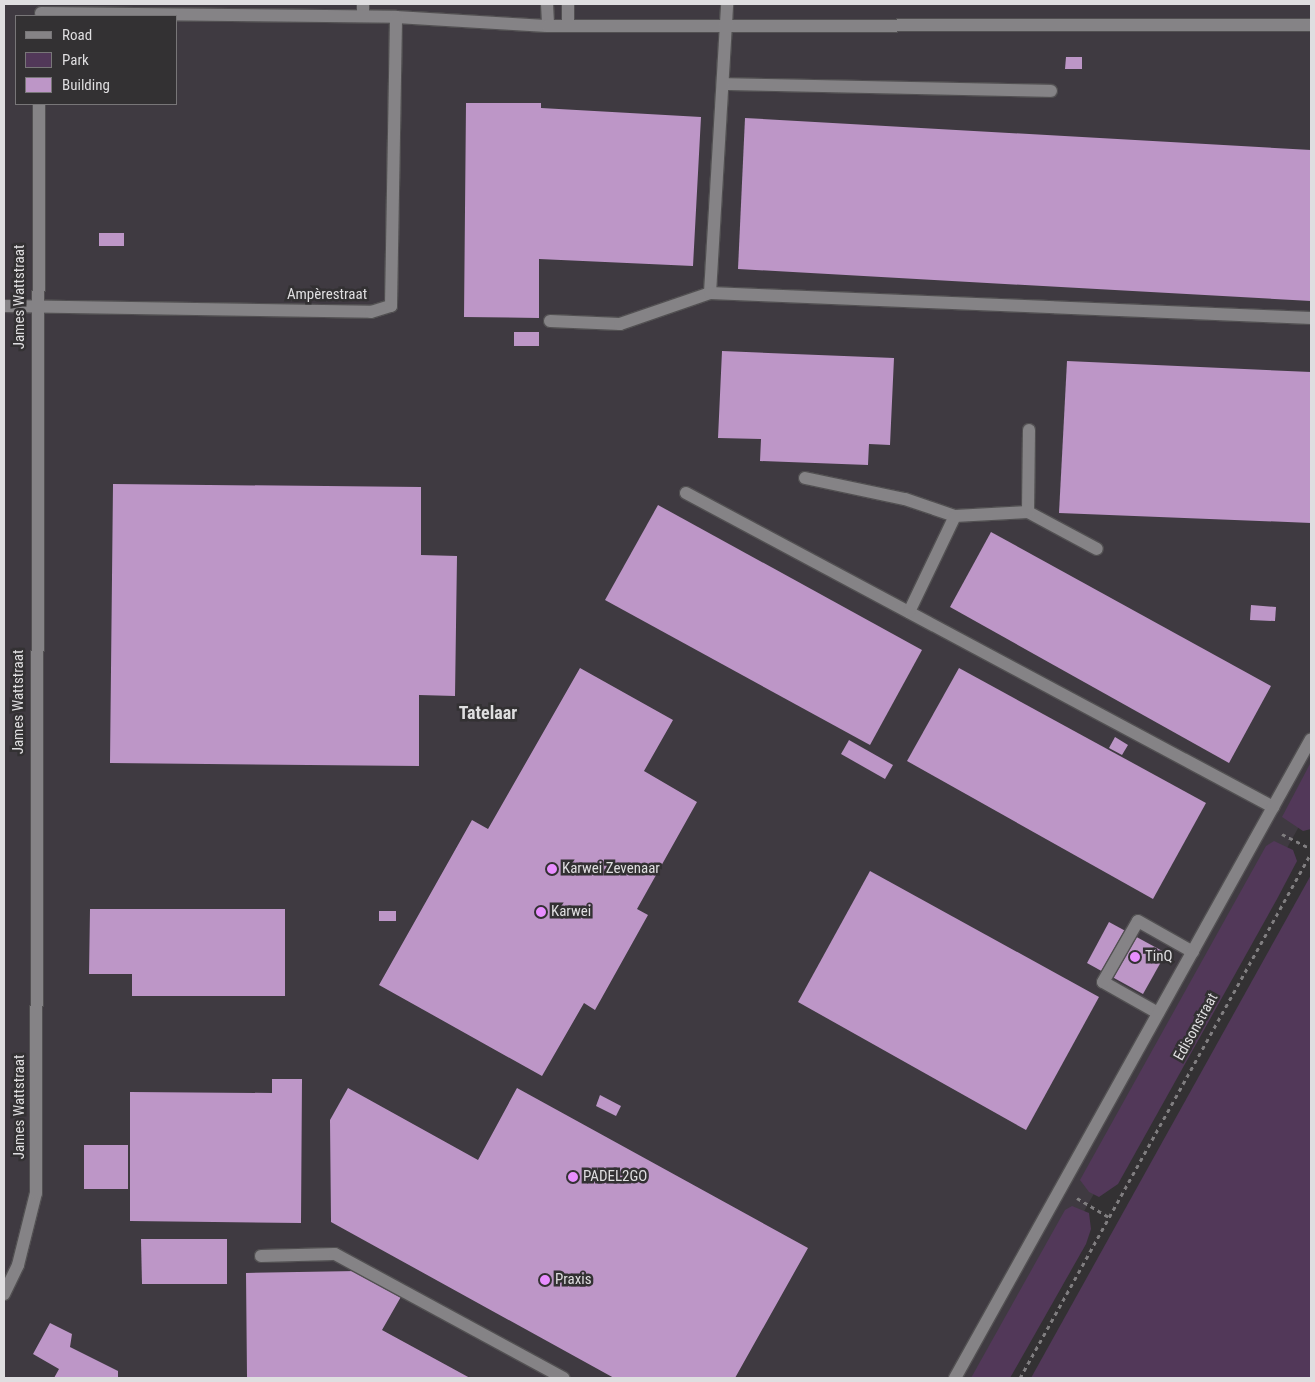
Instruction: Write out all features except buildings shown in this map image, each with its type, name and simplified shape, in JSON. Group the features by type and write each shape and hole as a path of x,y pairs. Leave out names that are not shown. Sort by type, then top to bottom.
{"street":[{"path":"547,4 548,26"},
{"path":"568,4 568,26"},
{"path":"710,293 727,4"},
{"path":"41,11 115,9 363,10 396,17 548,26 727,24 1311,25"},
{"name":"Ampèrestraat","path":"4,306 371,312 391,306 396,17"},
{"path":"723,84 1051,91"},
{"name":"James Wattstraat","path":"4,1294 18,1264 36,1193 36,306 39,105"},
{"path":"550,321 620,324 710,293 1311,318"},
{"path":"1028,512 1029,430"},
{"path":"805,478 905,499 955,516 1028,512 1097,549"},
{"path":"686,493 1273,807"},
{"path":"909,612 955,516"},
{"path":"955,1378 1061,1184 1311,739"},
{"path":"1158,1013 1104,982 1138,921 1193,952"},
{"path":"261,1256 335,1254 563,1378"}],"path":[{"name":"Edisonstraat","path":"1020,1378 1311,851 1264,824"},
{"path":"1061,1184 1109,1216"}],"shaded area":[{"path":"4,4 1311,4 1311,805 991,1378 4,1378"}],"green space":[{"path":"1311,762 1311,829 1303,831 1282,817"},
{"path":"1274,841 1293,850 1297,861 1277,899 1118,1184 1099,1197 1089,1192 1080,1180 1266,846"},
{"path":"1311,875 1311,1378 1031,1378 1277,936"},
{"path":"1072,1206 1089,1213 1091,1229 1086,1244 1010,1378 971,1378 1065,1210"}],"place":[{"name":"Karwei Zevenaar","path":"552,869"},
{"name":"Karwei","path":"541,912"},
{"name":"TinQ","path":"1135,957"},
{"name":"PADEL2GO","path":"573,1177"},
{"name":"Praxis","path":"545,1280"}],"district":[{"name":"Tatelaar","path":"488,713"}]}
